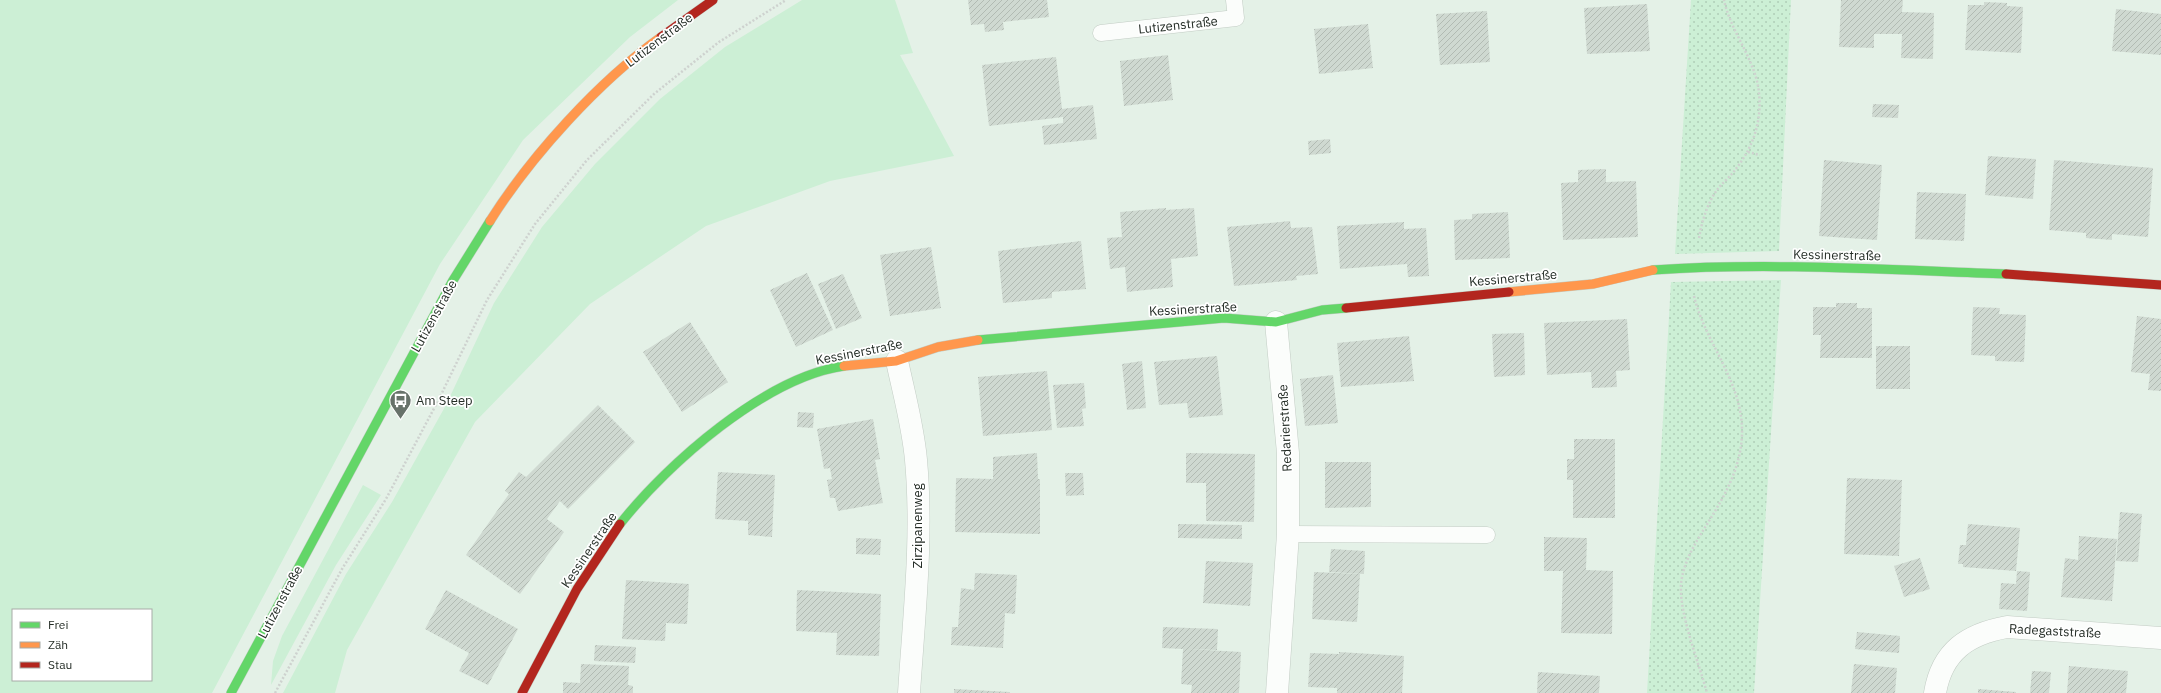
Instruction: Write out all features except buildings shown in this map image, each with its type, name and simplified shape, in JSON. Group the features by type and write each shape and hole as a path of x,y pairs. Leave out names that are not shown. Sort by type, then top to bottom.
{"street":[{"name":"Lutizenstraße","path":"231,693 452,282 512,187 575,114 638,53 713,0"},
{"name":"Kessinerstraße","path":"522,693 571,600 616,529 649,490 682,457 742,411 781,387 820,371 850,365 897,361 935,347 969,340 1224,318 1276,322 1322,310 1593,284 1654,270 1695,267 1798,267 1899,270 2048,276 2161,285"},
{"name":"Redarierstraße","path":"1276,322 1288,453 1288,534 1277,693"},
{"name":"Zirzipanenweg","path":"897,361 912,427 918,496 917,574 909,693"},
{"name":"Radegaststraße","path":"1935,693 1940,673 1950,656 1961,644 1974,636 1990,630 2007,627 2161,638"}],"lane":[{"name":"Lutizenstraße","path":"1101,33 1236,18 1234,0"},
{"path":"1288,534 1487,535"}],"path":[{"path":"275,693 342,569 386,499 439,399 487,300 535,224 587,160 654,94 719,42 786,0"},
{"path":"1707,693 1684,613 1681,586 1687,560 1731,480 1741,448 1742,434 1738,405 1723,361 1701,321 1696,308 1693,285 1701,227 1710,201 1748,152 1759,121 1759,93 1756,78 1731,24 1724,0"},
{"path":"1748,152 1760,155"}],"green space":[{"path":"0,0 678,0 630,37 523,140 440,264 212,693 0,693"},
{"path":"802,0 895,0 913,53 900,55 954,156 830,181 706,226 590,304 475,422 347,650 335,693 283,693 346,574 392,502 446,405 494,303 542,227 595,164 660,99 725,47"},
{"path":"1691,0 1791,0 1779,251 1675,254"},
{"path":"1781,280 1754,693 1647,693 1671,282"},
{"path":"363,485 381,495 336,565 271,685 273,661 282,636"}],"traffic: fast":[{"path":"231,693 452,282 490,221"},
{"path":"1653,270 1786,267 2006,274"},
{"path":"978,340 1224,318 1276,322 1322,310 1346,308"},
{"path":"620,524 664,475 691,450 721,426 752,405 783,387 814,373 844,366"}],"traffic: slow":[{"path":"490,221 525,171 590,97 614,75 661,37"},
{"path":"1509,292 1593,284 1653,270"},
{"path":"844,366 896,361 938,347 978,340"}],"traffic: jam":[{"path":"661,37 713,0"},
{"path":"2006,274 2161,285"},
{"path":"1346,308 1509,292"},
{"path":"522,693 577,589 620,524"}],"place":[{"name":"Am Steep","path":"401,420"}]}
